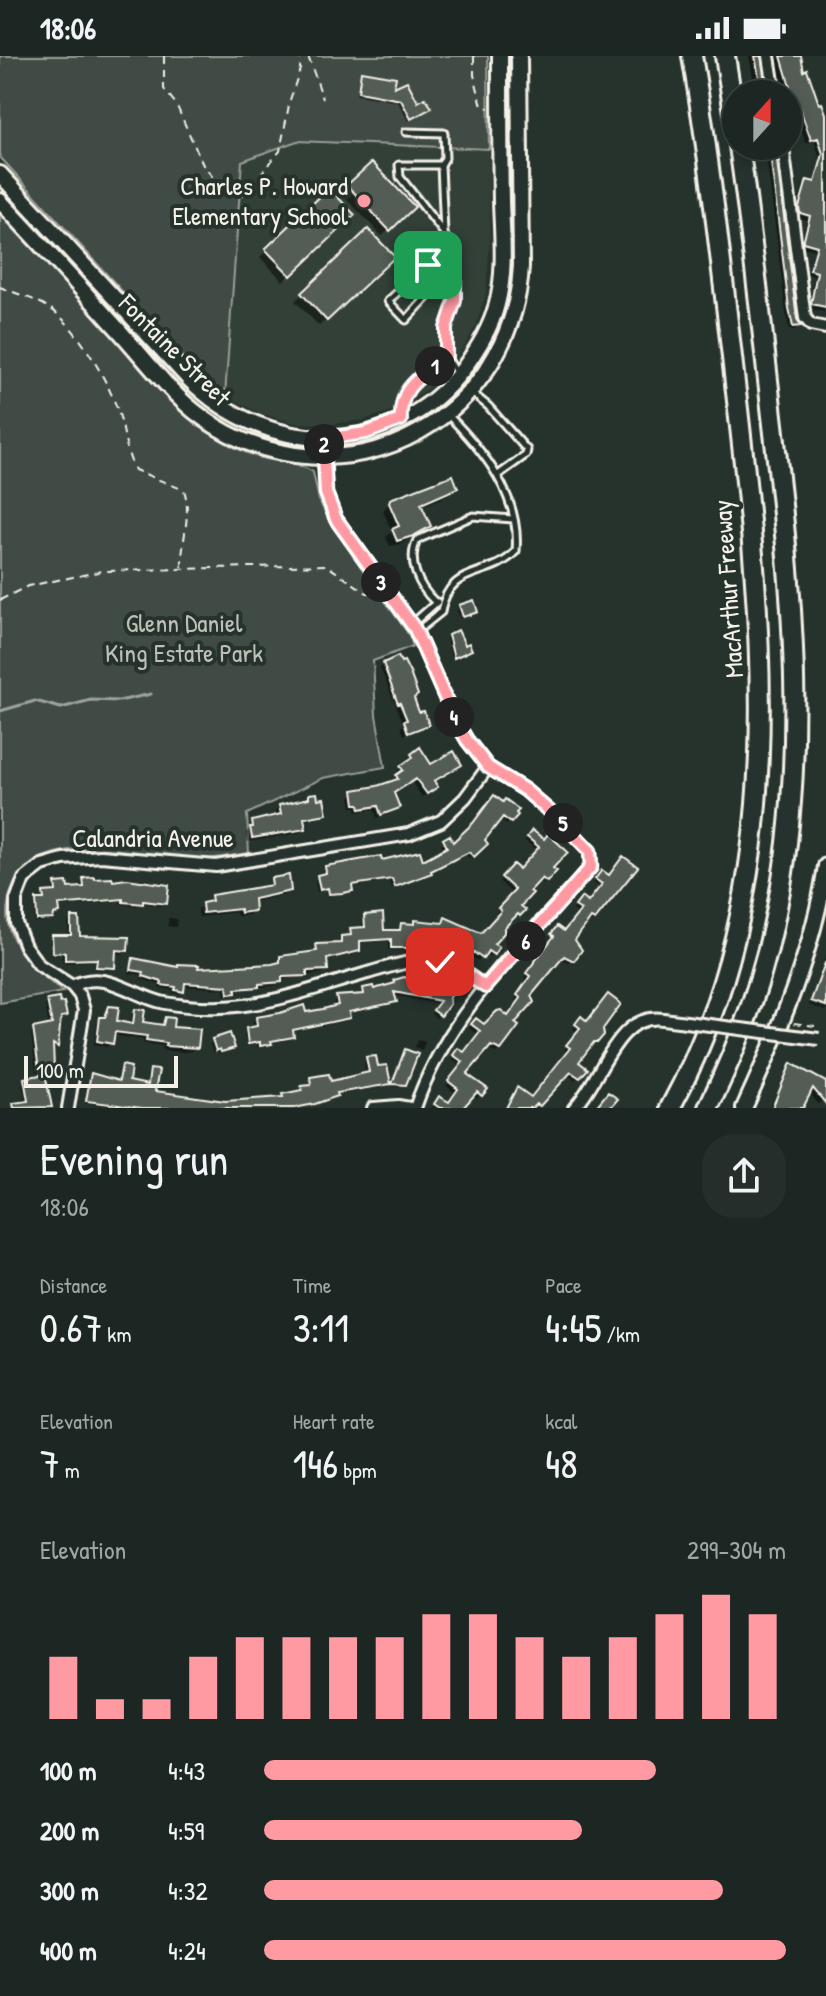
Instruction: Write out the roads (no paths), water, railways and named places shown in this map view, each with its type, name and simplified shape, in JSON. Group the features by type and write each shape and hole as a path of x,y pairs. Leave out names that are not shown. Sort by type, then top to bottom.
{"highway":[{"name":"MacArthur Freeway","path":"670,1108 697,1055 716,1006 737,934 753,845 760,743 760,653 755,559 713,190 692,56"},
{"path":"725,56 729,80"},
{"path":"708,1108 747,1018 773,928 788,835 794,743 793,640 787,542 741,160"}],"street":[{"name":"Fontaine Street","path":"0,174 204,394 235,416 273,432 323,439 366,433 401,420 426,406 458,375 486,334 497,307 501,285 500,56"},
{"name":"Fontaine Street","path":"0,201 191,408 209,422 246,442 294,456 324,458 393,445 446,413 470,391 498,352 514,312 520,289 519,56"},
{"path":"769,56 773,80"},
{"path":"785,160 803,310 811,325 826,328"},
{"path":"323,439 326,493 336,519 414,628 454,718 488,767 525,790 590,851 591,867 485,987 440,1049 412,1108 373,1108"},
{"name":"Calandria Avenue","path":"72,986 39,965 25,946 16,923 16,900 24,879 42,865 63,859 101,856 216,866 409,834 441,821 465,798 488,767"},
{"path":"744,1108 768,1055 807,945 826,866"},
{"path":"68,1108 84,1010 80,996 72,986 83,980 99,979 118,984 163,1003 219,1007 249,1005 414,960 440,962 462,971 485,987"},
{"path":"574,1108 627,1029 645,1018 822,1040"}],"lane":[{"path":"500,83 519,83"},
{"path":"406,132 444,133 445,158 441,165 444,233 455,269 455,301 446,328 446,356 458,375"},
{"path":"441,165 399,165 400,177 444,233"},
{"path":"428,265 430,294 406,320 388,301 448,246"},
{"path":"401,420 400,404 407,389 446,356"},
{"path":"470,391 488,406 527,450 526,455 498,475"},
{"path":"414,628 441,612 442,602 459,578 501,563 516,551 517,538 507,493 498,475 446,413"},
{"path":"442,602 435,602 426,594 413,566 412,549 417,540 473,516 513,519"},
{"path":"414,628 435,602"}],"waterway":[{"path":"0,711 35,701 61,708 91,700 119,701 151,694"}],"place":[{"name":"Charles P. Howard Elementary School","path":"364,201"}],"park label":[{"name":"Glenn Daniel King Estate Park","path":"184,638"}]}
